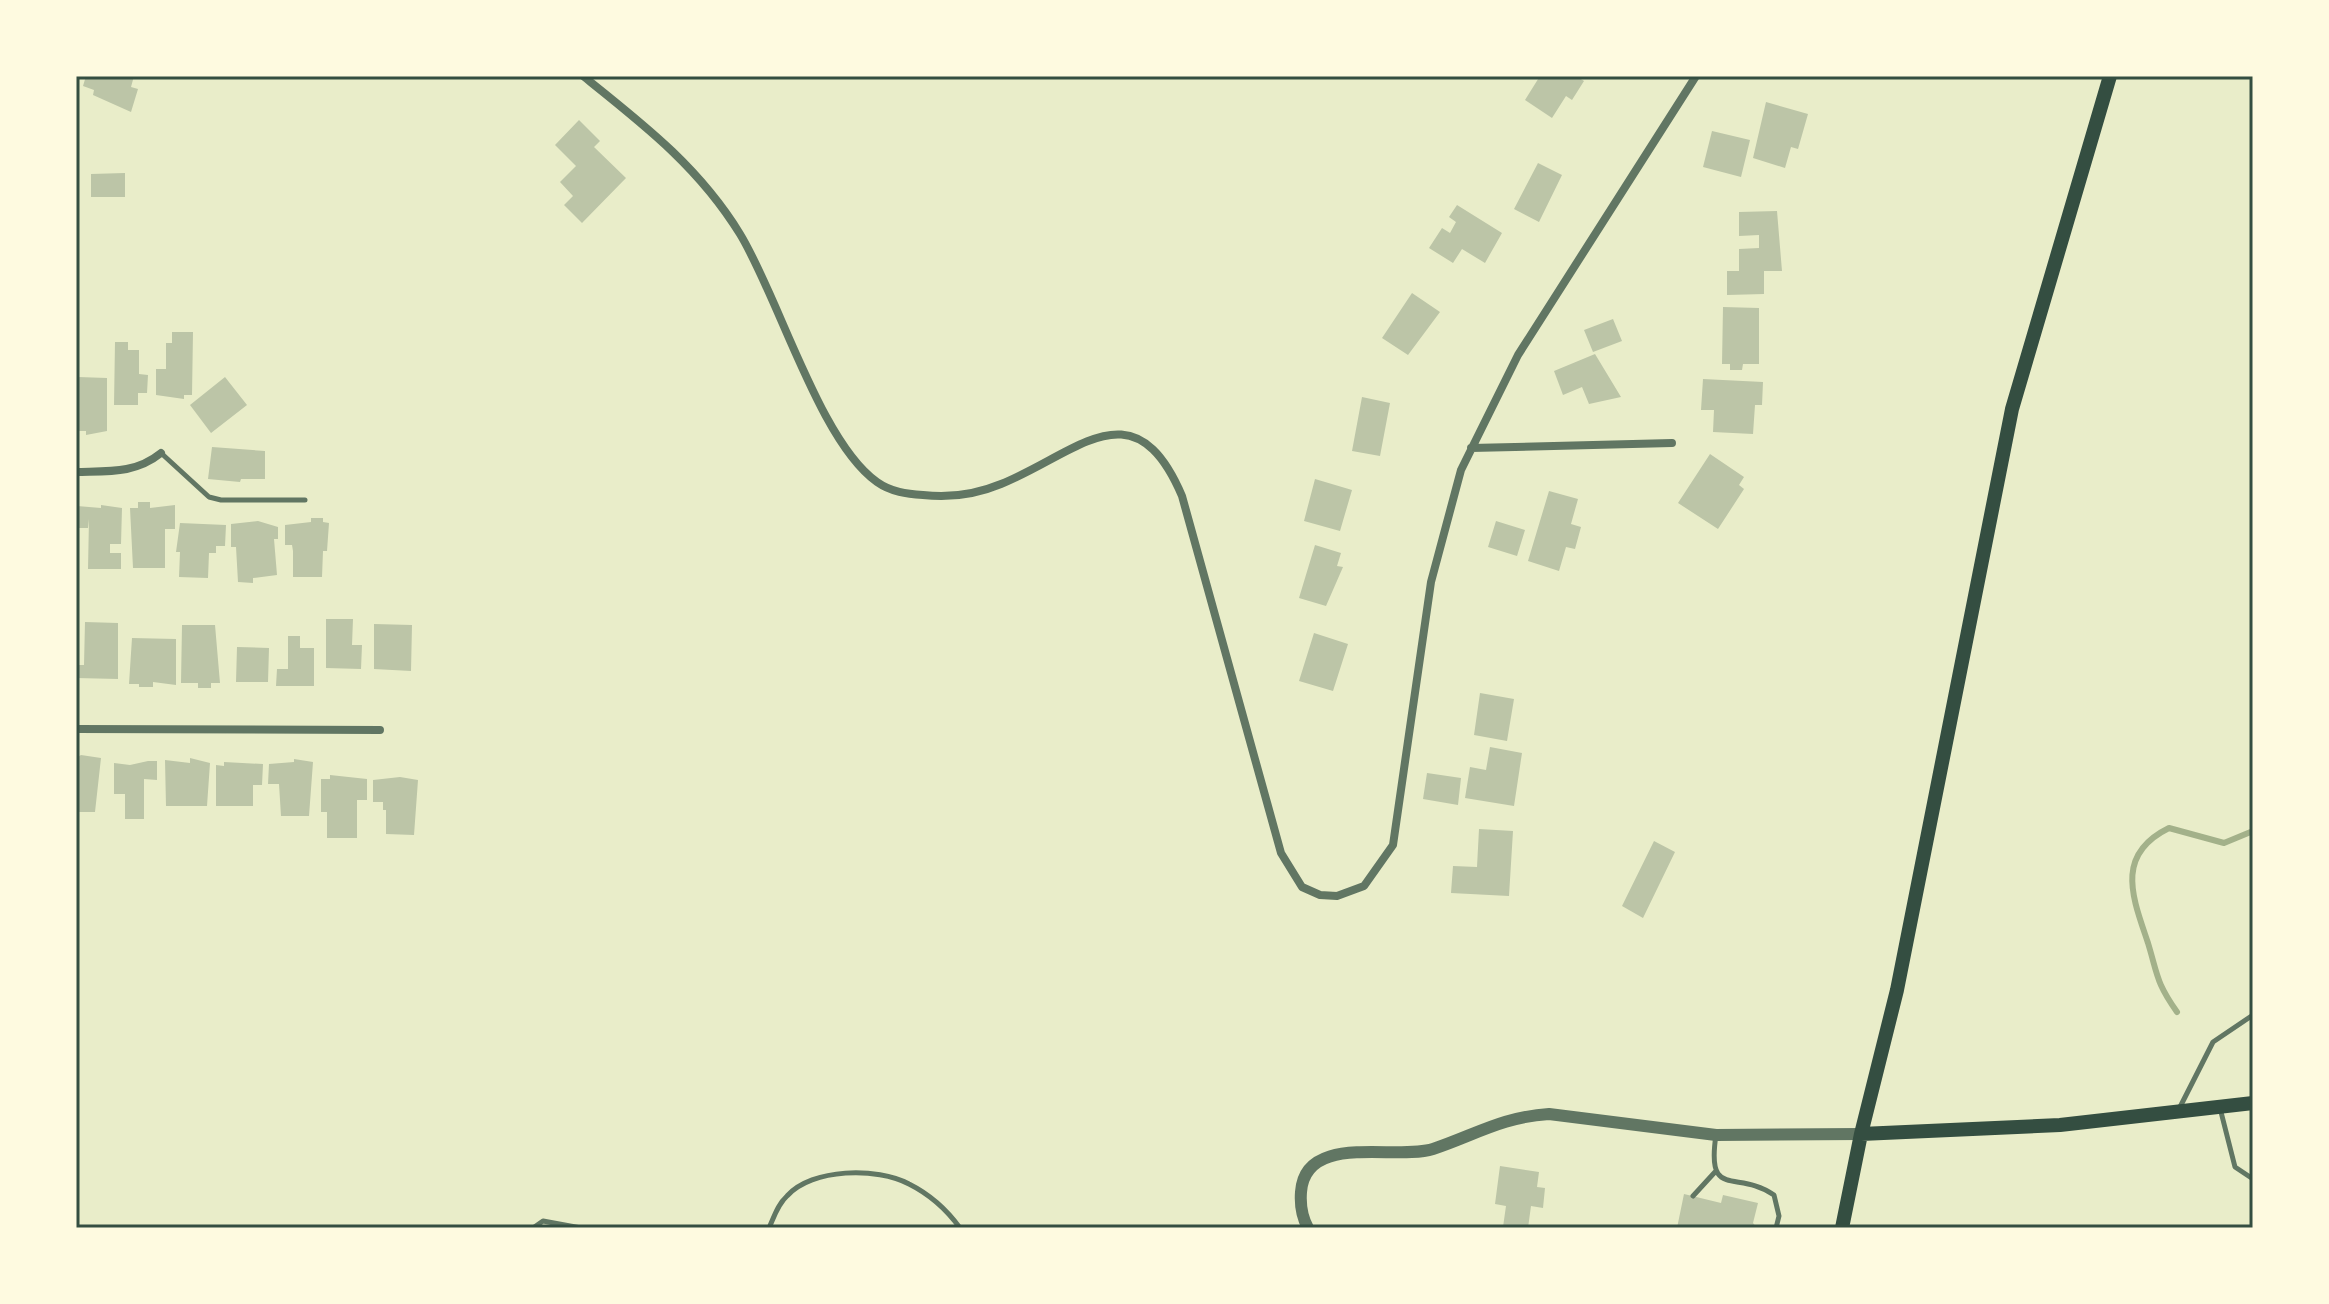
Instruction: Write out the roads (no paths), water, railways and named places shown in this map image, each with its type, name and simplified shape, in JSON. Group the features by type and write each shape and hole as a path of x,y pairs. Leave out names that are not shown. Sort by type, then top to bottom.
{"main road":[{"path":"1842,1228 1861,1134 1897,990 2012,409 2110,76"},
{"path":"1861,1134 2060,1125 2253,1103"}],"street":[{"path":"583,76 675,150 720,204 759,269 837,433 876,482 892,490 936,497 979,491 1002,484 1059,453 1116,434 1137,437 1159,452 1182,496 1281,853 1295,879 1311,892 1329,897 1357,891 1374,876 1393,845 1431,582 1451,499 1471,448 1518,355 1696,76"},
{"path":"1471,448 1672,443"},
{"path":"76,472 127,471 145,466 161,453"},
{"path":"76,729 380,730"},
{"path":"1308,1228 1300,1202 1302,1182 1308,1169 1326,1158 1361,1152 1431,1150 1505,1119 1538,1115 1716,1135 1861,1134"}],"lane":[{"path":"161,453 209,497 221,500 305,500"},
{"path":"2177,1113 2213,1042 2253,1015"},
{"path":"2220,1107 2235,1167 2253,1179"},
{"path":"1716,1135 1712,1164 1715,1172 1721,1179 1765,1189 1774,1195 1779,1216 1776,1228"},
{"path":"1693,1196 1715,1172"},
{"path":"769,1228 782,1201 804,1182 859,1174 889,1177 908,1183 947,1211 960,1228"},
{"path":"533,1228 543,1221 581,1228"}],"waterway":[{"path":"2177,1012 2158,979 2137,910 2132,879 2134,864 2140,851 2169,828 2224,843 2253,831"}]}
